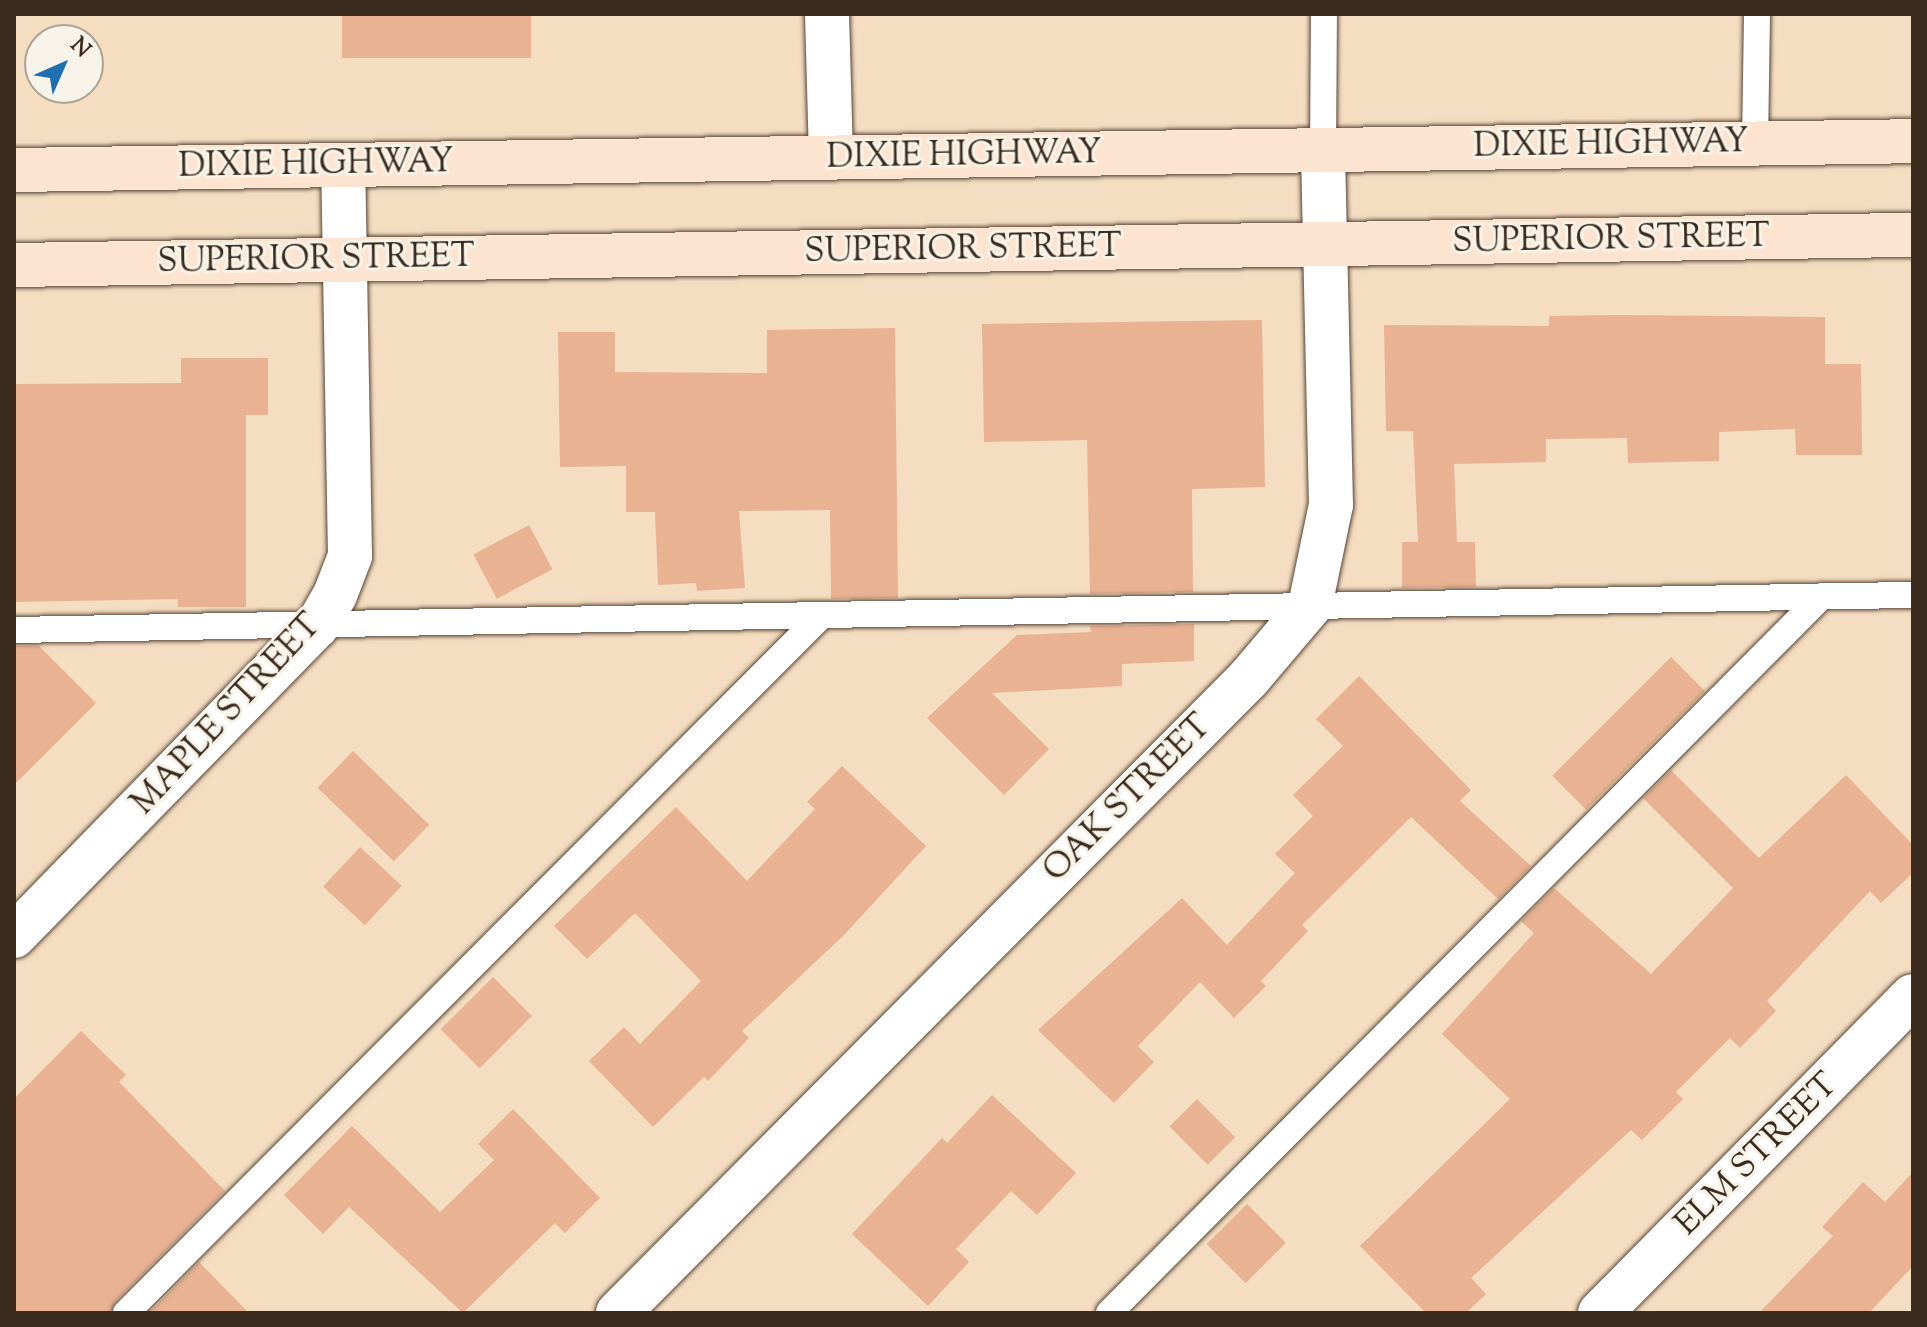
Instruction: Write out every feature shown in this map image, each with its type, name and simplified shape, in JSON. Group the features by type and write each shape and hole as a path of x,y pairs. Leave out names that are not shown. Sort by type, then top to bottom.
{"main road":[{"name":"DIXIE HIGHWAY","path":"14,170 1913,141"},
{"name":"SUPERIOR STREET","path":"14,265 1913,235"}],"street":[{"path":"827,14 831,158"},
{"name":"OAK STREET","path":"618,1313 1249,678 1310,606 1331,505 1323,150"},
{"name":"MAPLE STREET","path":"14,936 317,626 350,556 343,165"},
{"name":"ELM STREET","path":"1600,1313 1913,996"}],"lane":[{"path":"1323,150 1324,14"},
{"path":"1755,143 1757,14"},
{"path":"14,630 1913,595"},
{"path":"1109,1313 1822,596"},
{"path":"126,1313 821,616"}],"building":[{"path":"342,14 531,14 531,58 342,58"},
{"path":"1549,316 1825,317 1825,364 1861,364 1862,455 1796,455 1795,429 1719,432 1719,461 1628,463 1627,438 1546,439 1546,462 1454,464 1457,542 1475,542 1476,587 1402,588 1402,542 1418,542 1413,431 1386,431 1384,325 1549,326"},
{"path":"1262,320 1265,487 1192,489 1193,592 1090,594 1087,440 984,442 982,324"},
{"path":"895,328 898,598 831,599 830,510 739,511 745,588 697,591 696,583 658,585 655,512 626,512 626,466 560,467 558,332 615,332 615,372 767,373 767,330"},
{"path":"181,358 268,358 268,415 246,415 246,607 178,607 178,599 15,602 14,384 181,383"},
{"path":"529,525 552,569 497,599 473,555"},
{"path":"1194,624 1194,661 1122,664 1122,686 992,693 1049,749 1004,795 927,718 1017,635 1091,632 1090,626"},
{"path":"15,646 39,646 96,703 14,785"},
{"path":"1671,657 1705,691 1586,810 1552,776"},
{"path":"1359,676 1471,790 1460,801 1531,866 1498,899 1411,817 1302,925 1308,931 1261,981 1266,986 1234,1018 1200,982 1138,1046 1154,1062 1114,1103 1038,1030 1182,898 1227,945 1295,873 1275,854 1313,816 1293,795 1343,746 1316,719"},
{"path":"353,751 429,825 394,861 318,788"},
{"path":"842,766 926,846 844,935 742,1031 749,1038 708,1081 704,1077 653,1127 589,1061 624,1027 640,1044 701,981 635,913 587,959 554,926 676,807 747,881 815,809 807,802"},
{"path":"1671,770 1759,858 1846,775 1913,845 1913,873 1881,903 1870,891 1767,1001 1776,1011 1740,1048 1730,1038 1676,1092 1683,1099 1642,1140 1631,1130 1471,1278 1486,1294 1466,1313 1426,1313 1360,1246 1510,1099 1442,1034 1534,933 1521,921 1554,888 1651,974 1733,888 1643,798"},
{"path":"360,847 402,886 365,925 323,886"},
{"path":"493,977 532,1016 480,1068 441,1029"},
{"path":"81,1031 126,1075 119,1082 225,1191 115,1302 110,1313 14,1313 14,1099"},
{"path":"992,1095 1076,1173 1037,1215 1011,1191 956,1249 969,1262 928,1306 852,1234 942,1138 947,1143"},
{"path":"1197,1099 1235,1137 1208,1165 1169,1127"},
{"path":"513,1109 600,1198 565,1233 555,1223 463,1313 349,1207 323,1234 284,1195 352,1126 440,1212 494,1160 478,1144"},
{"path":"1913,1172 1913,1266 1869,1313 1759,1313 1833,1236 1822,1227 1863,1182 1885,1202"},
{"path":"1247,1204 1286,1243 1246,1283 1207,1244"},
{"path":"199,1262 249,1313 149,1313"}]}
